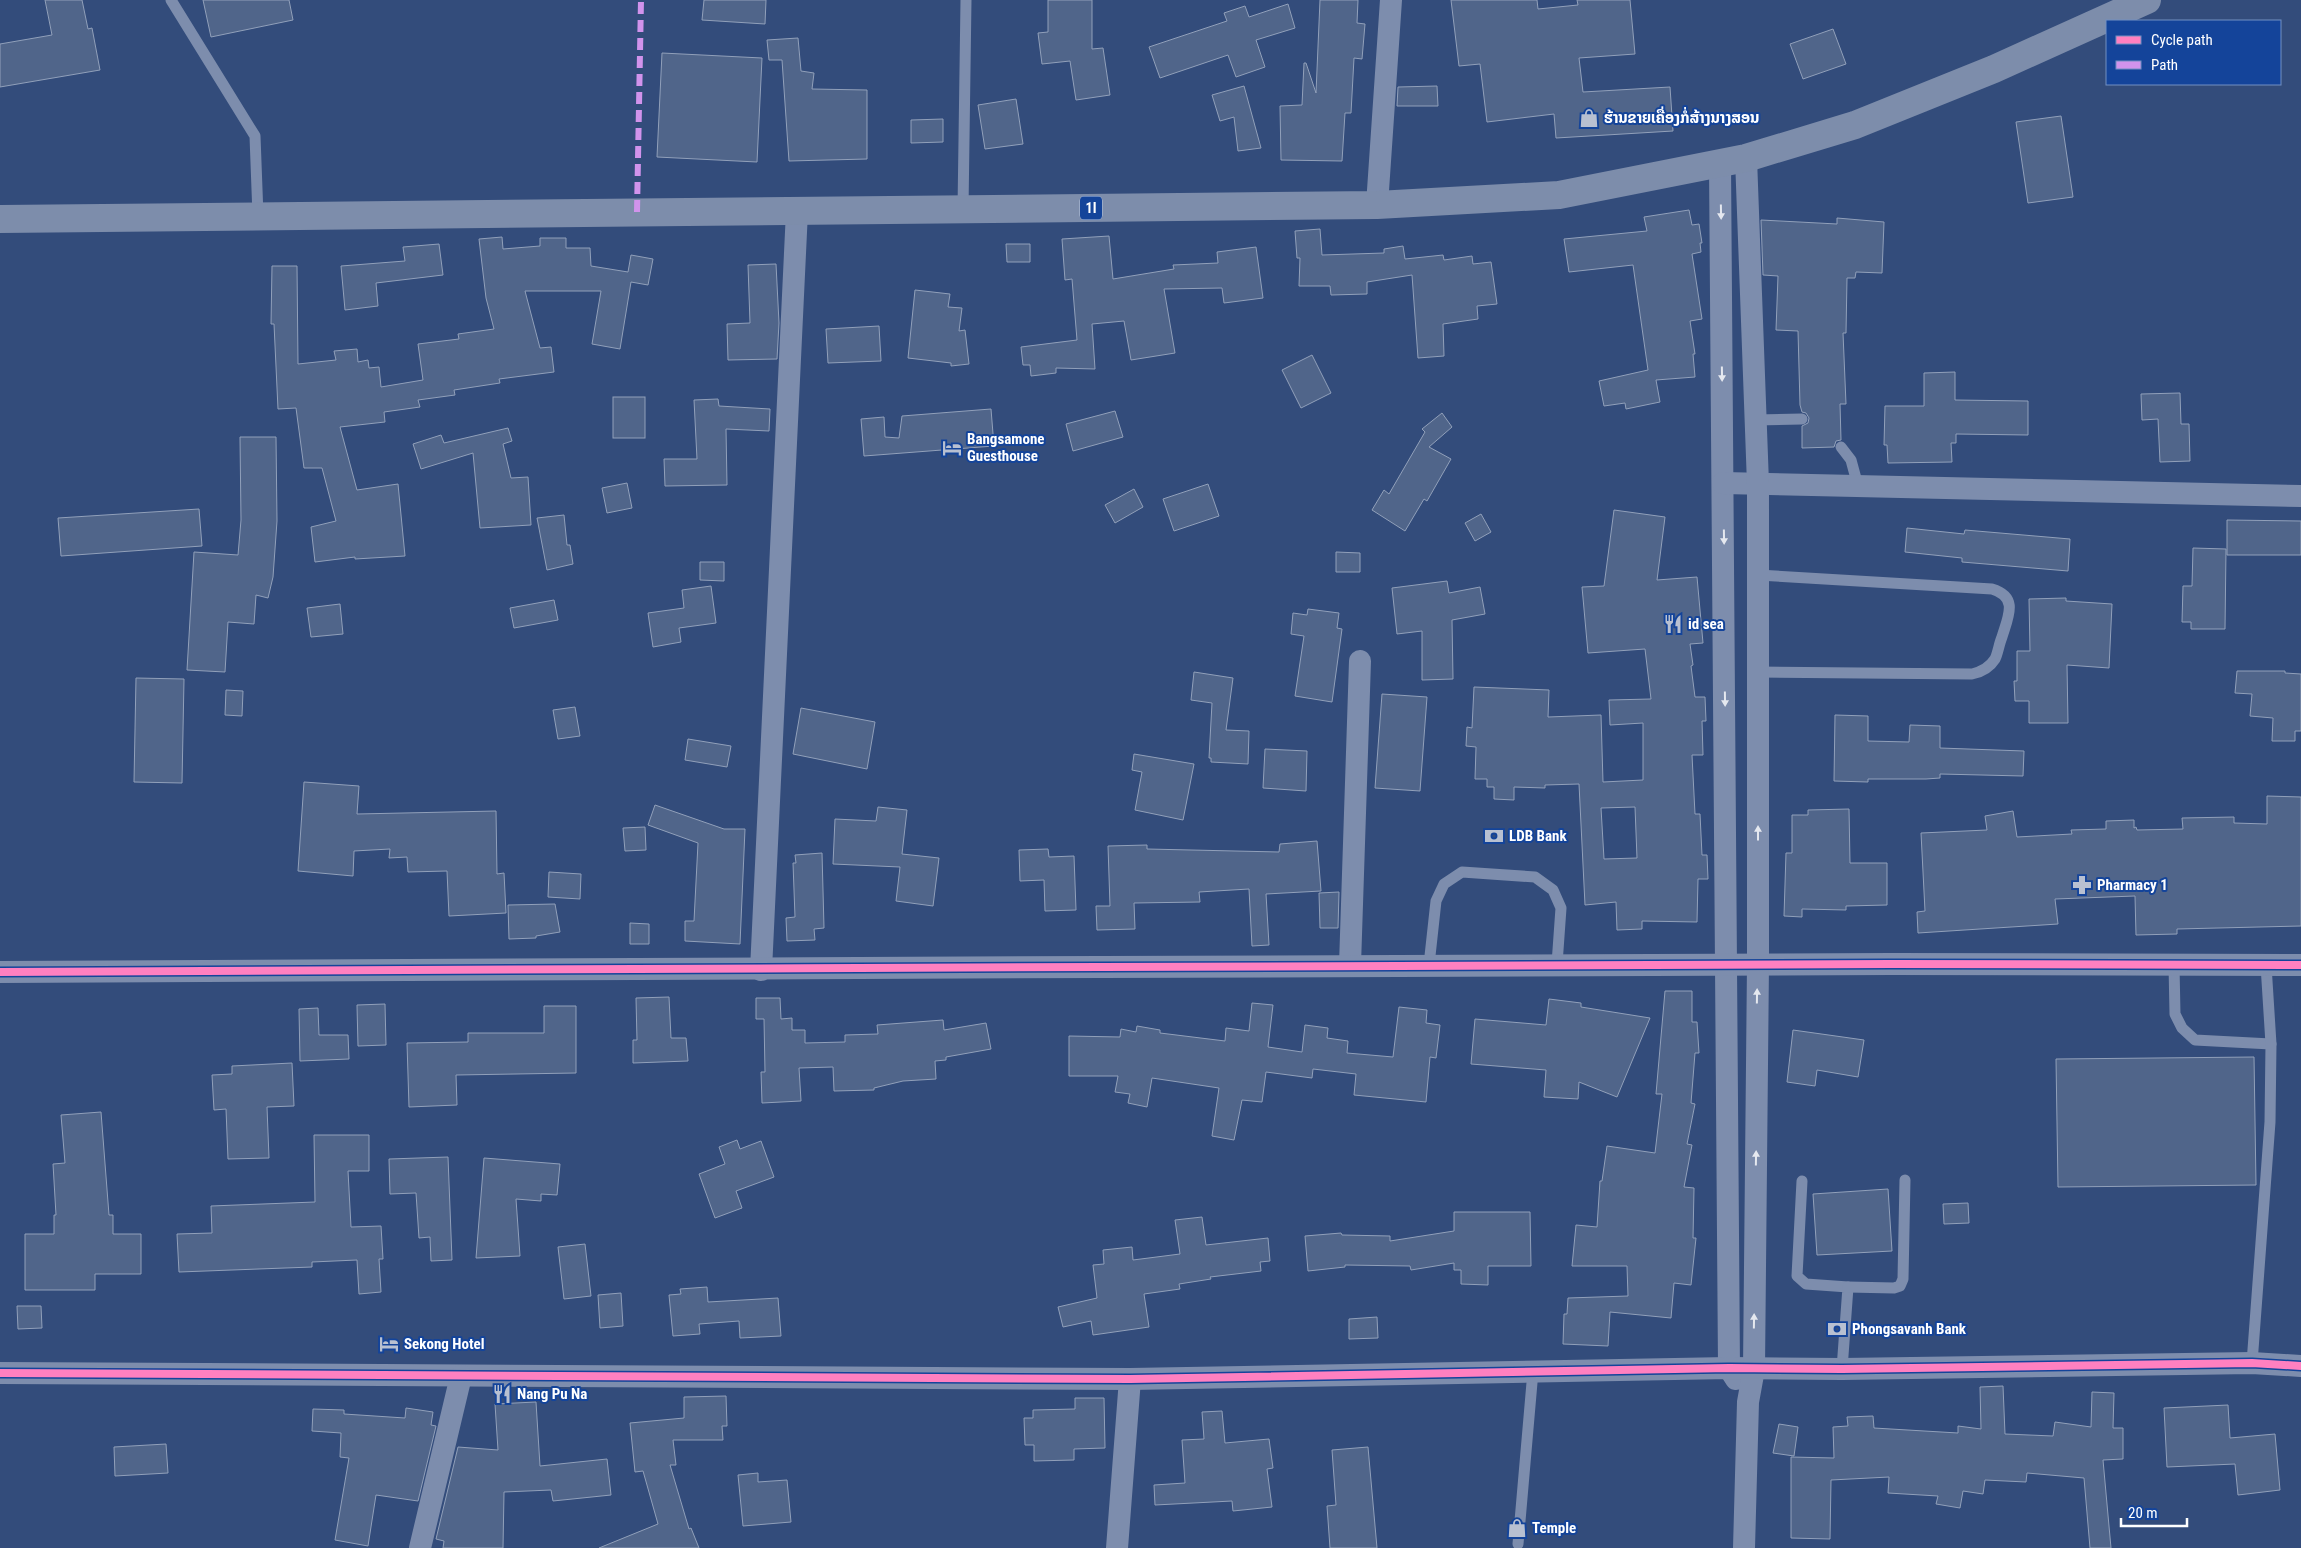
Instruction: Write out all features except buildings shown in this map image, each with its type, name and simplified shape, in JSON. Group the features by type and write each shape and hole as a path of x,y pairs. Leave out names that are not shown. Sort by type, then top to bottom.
{"highway":[{"name":"1I","path":"0,219 1377,205 1559,195 1733,160 1855,125 1994,69 2147,0"}],"street":[{"path":"1377,205 1390,0"},
{"path":"1733,160 1755,420 1758,484 1758,963 1754,1370 1748,1402 1744,1548"},
{"path":"1733,160 1724,483 1729,1368 1748,1402"},
{"path":"761,970 798,211"},
{"path":"1724,483 2301,496"},
{"path":"1350,965 1360,661"},
{"path":"0,972 761,970 1728,963 2301,965"},
{"path":"0,1373 1130,1379 1729,1368 1754,1370 2252,1363 2301,1366"},
{"path":"420,1548 461,1376"},
{"path":"1117,1548 1130,1379"}],"lane":[{"path":"171,0 255,136 258,216"},
{"path":"963,209 966,0"},
{"path":"1755,420 1802,419"},
{"path":"1841,447 1851,460 1858,486"},
{"path":"1758,575 1992,589 2002,592 2008,599 2010,610 1994,660 1981,672 1972,674 1758,672"},
{"path":"1429,965 1436,901 1444,884 1462,872 1535,877 1553,890 1561,908 1556,964"},
{"path":"2174,964 2175,1014 2182,1028 2195,1040 2271,1044"},
{"path":"2252,1363 2270,1122 2271,1044 2266,965"},
{"path":"1802,1181 1798,1276 1806,1284 1894,1288 1900,1286 1903,1279 1905,1180"},
{"path":"1842,1369 1848,1287"},
{"path":"1518,1544 1533,1371"}],"marked path":[{"path":"637,212 641,0"}],"cycle path":[{"path":"0,972 1438,965 2301,965"},
{"path":"0,1373 1130,1379 1729,1368 1842,1369 2252,1363 2301,1366"}],"place":[{"name":"ຮ້ານຂາຍເຄື່ອງກໍ່ສ້າງນາງສອນ","path":"1589,118"},
{"name":"Bangsamone Guesthouse","path":"952,448"},
{"name":"id sea","path":"1673,624"},
{"name":"LDB Bank","path":"1494,836"},
{"name":"Pharmacy 1","path":"2082,885"},
{"name":"Phongsavanh Bank","path":"1837,1329"},
{"name":"Sekong Hotel","path":"389,1344"},
{"name":"Nang Pu Na","path":"502,1394"},
{"name":"Temple","path":"1517,1528"}]}
